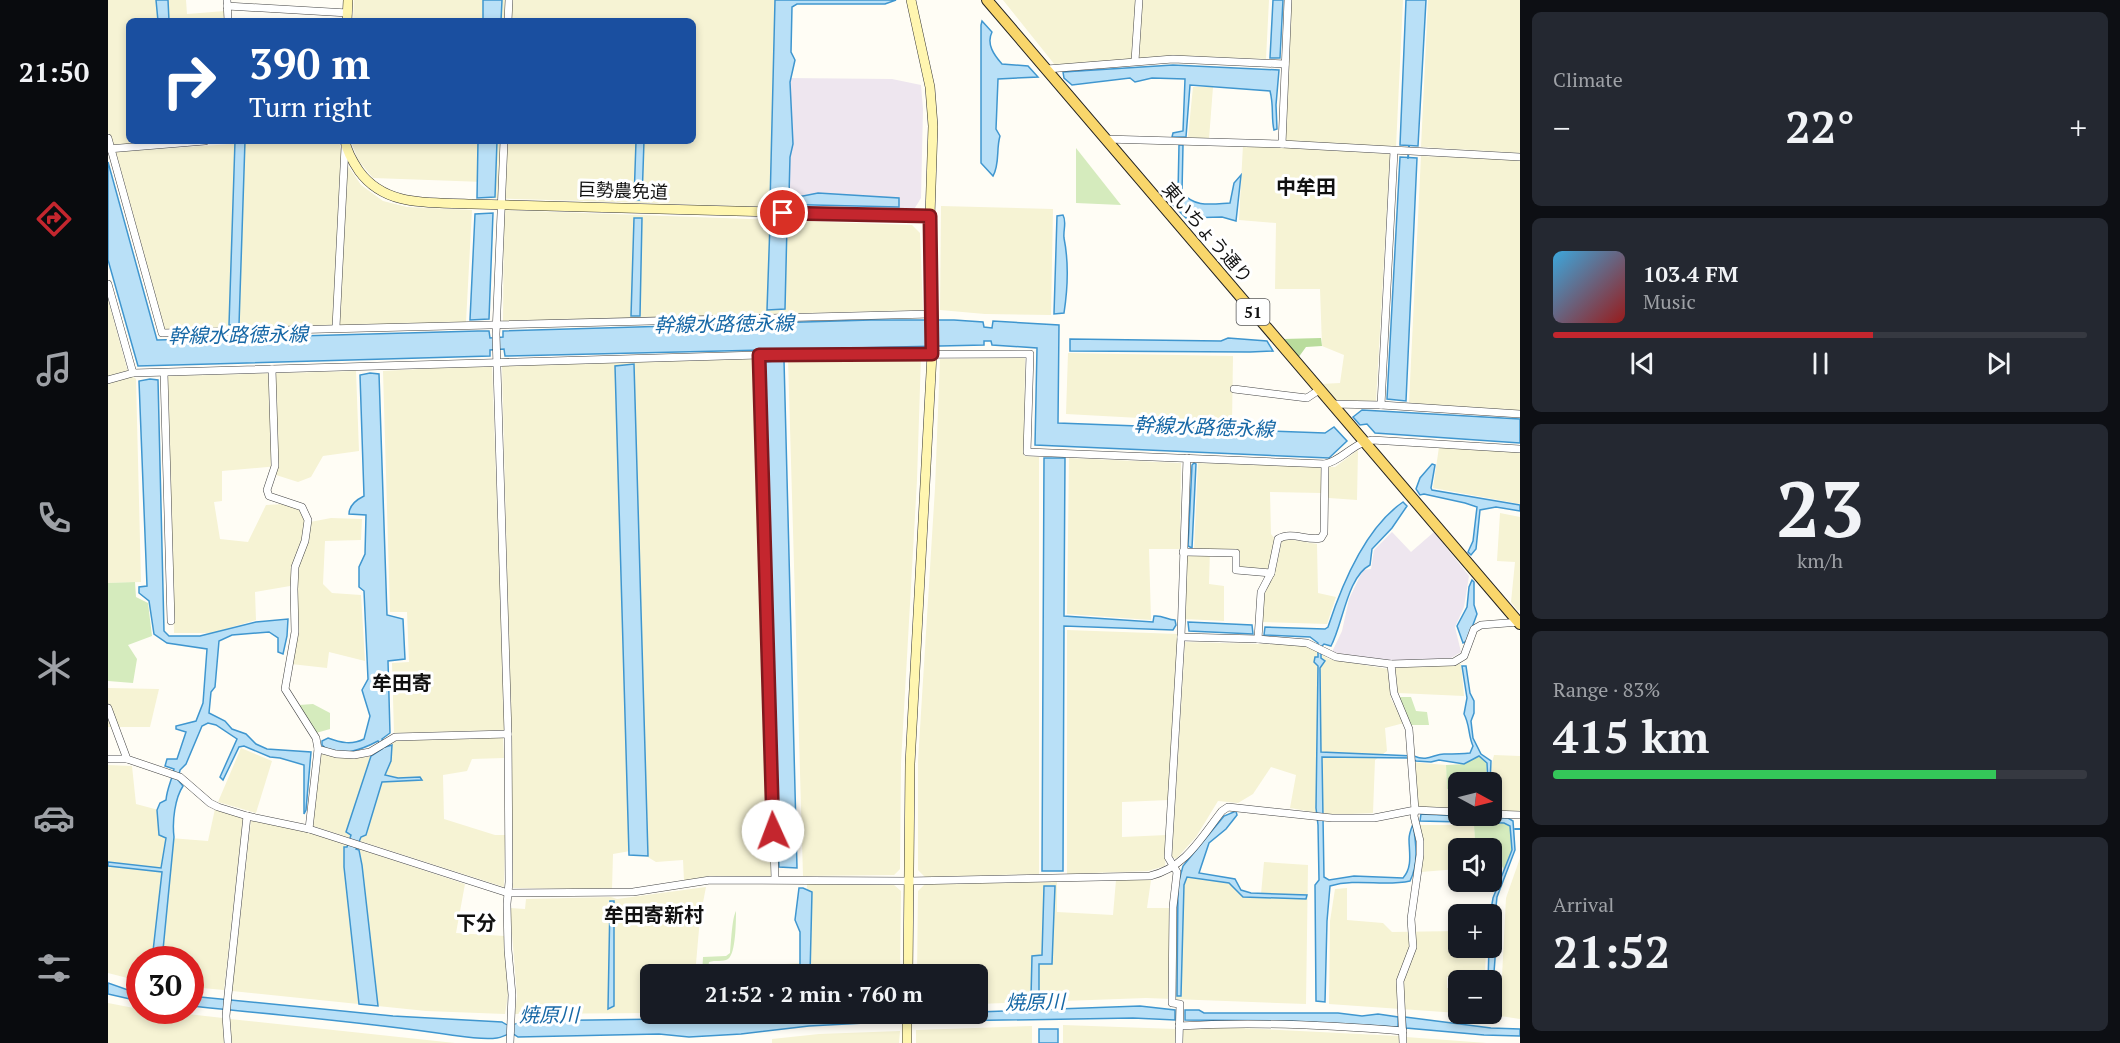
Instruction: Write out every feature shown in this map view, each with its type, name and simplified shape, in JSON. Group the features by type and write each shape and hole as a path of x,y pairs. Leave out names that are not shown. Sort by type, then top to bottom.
{"main road":[{"name":"東いちょう通り","path":"987,0 1520,623"}],"street":[{"path":"228,18 227,3 348,17 348,0"},
{"path":"508,18 509,0"},
{"path":"908,964 910,764 932,354 930,216 933,126 930,87 911,0"},
{"path":"1135,61 1139,0"},
{"path":"1282,144 1288,0"},
{"path":"1047,69 1173,58 1285,64"},
{"path":"108,138 162,333 931,314"},
{"path":"1105,139 1282,144 1520,158"},
{"path":"109,148 164,144"},
{"path":"336,327 345,144"},
{"name":"巨勢農免道","path":"345,144 352,161 368,183 386,194 406,200 501,205 930,216"},
{"path":"504,144 496,334 508,734 508,951 512,995 510,1043"},
{"path":"1381,405 1394,151"},
{"path":"108,284 133,373"},
{"path":"108,380 133,373 498,362 759,355 1030,354 1027,452 1325,464 1335,462 1350,448 1363,441 1372,440 1520,449"},
{"path":"759,355 775,879"},
{"path":"272,369 275,466 267,490 269,496 302,507 308,520 296,567 295,632 285,689 316,738 318,749 309,829"},
{"path":"164,373 171,621"},
{"path":"1234,389 1307,398 1319,390"},
{"path":"1331,404 1520,414"},
{"path":"1179,1043 1180,1004 1172,1003 1173,907 1177,872 1168,857 1181,637 1187,458"},
{"path":"1258,639 1261,592 1271,573 1275,546 1281,536 1291,535 1316,539 1321,538 1324,534 1325,464"},
{"path":"1184,552 1236,553 1236,570 1271,573"},
{"path":"1181,637 1307,643 1336,657 1391,664 1454,662 1464,656 1474,629 1481,625 1520,623"},
{"path":"1391,664 1394,693 1409,729 1414,813 1420,855 1411,919 1413,947 1400,981 1403,1043"},
{"path":"108,708 127,759"},
{"path":"318,749 336,754 354,755 370,752 395,737 508,734"},
{"path":"108,759 127,759 171,773 180,777 210,803 247,816 309,829 508,893 633,892 710,880 909,881 1150,876 1165,872 1181,862 1222,811 1228,807 1315,818 1374,818 1414,813 1448,812"},
{"path":"1502,814 1520,815"},
{"path":"228,1043 226,1016 247,816"},
{"path":"907,1024 907,1043"},
{"path":"1179,1024 1343,1026 1403,1031"}],"shaded area":[{"path":"108,0 186,0 187,14 225,11 226,18 126,18 126,144 139,144 113,146 108,132"},
{"path":"354,0 778,0 772,207 483,198 484,182 373,178 358,160 352,144 696,144 696,18 353,18"},
{"path":"1003,0 1269,0 1266,59 1176,56 1055,65"},
{"path":"1291,0 1403,0 1396,147 1284,142"},
{"path":"1428,0 1520,0 1520,153 1421,147"},
{"path":"787,78 892,79 921,85 923,109 921,198 913,211 789,202"},
{"path":"1193,87 1213,87 1209,139 1188,137"},
{"path":"232,144 340,144 343,158 361,185 383,201 407,207 472,210 466,322 165,330 116,152"},
{"path":"1243,145 1390,154 1376,401 1334,400 1320,384 1340,383 1344,355 1322,346 1320,289 1275,289 1276,223 1239,220"},
{"path":"1421,156 1520,160 1520,411 1409,403"},
{"path":"941,206 1053,209 1051,315 985,314 940,310"},
{"path":"504,210 912,225 920,233 923,310 503,321"},
{"path":"108,299 128,372 136,379 141,582 108,583"},
{"path":"1068,353 1233,356 1232,423 1066,414"},
{"path":"921,356 917,480 901,763 900,869 894,875 803,876 788,358"},
{"path":"1025,358 1024,456 1039,457 1039,874 925,877 918,870 918,761 935,488 940,359"},
{"path":"758,359 771,876 709,876 684,881 683,860 656,862 636,850 613,854 612,889 513,888 502,366"},
{"path":"492,365 505,730 394,733 392,663 409,662 407,612 390,612 383,371"},
{"path":"356,371 359,451 323,456 311,477 298,482 276,475 278,466 222,471 222,501 214,502 220,539 248,542 266,505 284,504 299,509 305,523 331,518 362,519 361,540 325,541 323,584 332,593 361,595 365,661 329,652 327,668 291,664 299,632 297,587 290,586 255,592 256,620 212,633 174,633 168,376"},
{"path":"1439,447 1520,452 1520,504 1433,488"},
{"path":"1358,450 1357,500 1329,498 1321,493 1270,492 1271,534 1275,539 1268,569 1240,567 1239,551 1210,550 1209,584 1224,586 1224,621 1184,619 1187,549 1194,549 1198,463 1335,467"},
{"path":"1069,458 1181,463 1180,549 1149,549 1151,620 1067,614"},
{"path":"1500,513 1520,517 1520,610 1518,611 1511,602 1515,562 1497,561"},
{"path":"1392,532 1411,552 1434,532 1469,576 1464,607 1455,627 1461,652 1451,658 1387,662 1332,652 1342,631 1349,599 1363,570 1371,569 1374,550"},
{"path":"1282,540 1317,544 1318,593 1336,597 1327,624 1261,622 1264,592 1275,573"},
{"path":"1067,630 1178,634 1169,800 1122,802 1122,837 1167,835 1165,866 1148,871 1067,874"},
{"path":"1185,642 1306,645 1329,659 1388,669 1391,699 1404,723 1385,728 1387,751 1375,760 1373,813 1330,815 1290,808 1296,775 1271,767 1253,794 1238,803 1218,801 1196,837 1176,859 1172,857"},
{"path":"1461,664 1464,696 1398,693 1395,667"},
{"path":"108,688 159,689 150,727 108,727"},
{"path":"503,737 504,758 472,759 467,771 443,775 444,819 495,835 505,835 504,887 313,826 320,754 344,758 368,757 396,741"},
{"path":"241,748 272,761 256,813 218,802"},
{"path":"1494,755 1520,756 1520,812 1502,811 1502,772 1490,772"},
{"path":"1411,762 1446,765 1448,809 1417,807"},
{"path":"108,765 132,766 136,804 166,812 170,838 208,841 215,809 243,818 224,990 204,988 204,946 126,946 126,978 108,973"},
{"path":"251,820 311,833 465,884 456,933 505,936 508,995 505,1014 426,1011 232,991"},
{"path":"1419,825 1474,826 1475,838 1448,838 1448,870 1421,872"},
{"path":"1520,858 1520,1019 1502,1016 1506,898"},
{"path":"1264,862 1308,865 1306,1004 1146,998 988,1004 988,964 917,964 918,891 925,884 1057,882 1057,912 1113,915 1116,880 1151,880 1147,908 1169,908 1182,876 1233,881 1243,895 1261,894"},
{"path":"807,884 894,885 901,891 900,964 784,964 804,963"},
{"path":"706,887 700,918 696,964 640,964 640,1013 515,1014 517,996 510,908 525,909 526,899 611,897 617,899"},
{"path":"1347,888 1347,920 1383,923 1392,932 1448,931 1448,958 1486,958 1485,970 1448,970 1448,1012 1329,1004 1330,921 1335,889"},
{"path":"108,1003 126,1006 126,1024 204,1024 204,1016 223,1018 224,1043 108,1043"},
{"path":"230,1019 455,1043 232,1043"},
{"path":"1063,1025 1176,1029 1176,1043 1063,1043"},
{"path":"1032,1026 1032,1043 916,1043 916,1030"},
{"path":"1221,1027 1399,1036 1400,1043 1183,1043 1183,1030"},
{"path":"900,1031 899,1043 772,1043 772,1039 819,1034"},
{"path":"1406,1037 1487,1043 1406,1043"}],"green space":[{"path":"1076,148 1121,205 1076,203"},
{"path":"1321,338 1322,346 1306,347 1298,358 1283,339"},
{"path":"135,582 136,597 148,603 152,636 128,645 137,659 133,683 108,681 108,583"},
{"path":"1398,697 1411,697 1416,711 1427,712 1429,725 1410,725"},
{"path":"313,704 330,713 330,729 316,733 299,705"},
{"path":"1479,756 1487,762 1487,772 1448,772 1447,789 1446,765 1464,764"},
{"path":"1502,823 1510,826 1512,850 1504,870 1502,838 1475,838 1474,826 1502,826"},
{"path":"736,911 731,956 726,960 703,964 703,957 726,956 730,953"}],"water":[{"path":"156,0 168,0 169,18 158,18"},
{"path":"483,0 502,0 501,18 483,18"},
{"path":"775,0 896,0 885,4 797,4 792,7 791,52 795,60 790,82 793,144 790,157 789,196 818,193 899,198 899,207 770,204"},
{"path":"1273,0 1283,0 1280,58 1270,58"},
{"path":"1406,0 1426,0 1418,146 1400,145"},
{"path":"982,21 992,32 990,45 1002,64 1028,66 1038,77 998,79 996,129 1000,136 993,176 981,163"},
{"path":"1173,65 1279,70 1276,105 1277,129 1274,130 1270,91 1190,85 1186,137 1172,137 1173,133 1183,131 1185,79 1152,78 1135,82 1130,78 1072,85 1064,78 1063,72"},
{"path":"235,144 245,144 239,325 229,325"},
{"path":"478,144 497,144 495,197 477,198"},
{"path":"636,144 644,144 642,200 634,200"},
{"path":"1179,145 1183,145 1182,192 1192,201 1204,204 1230,203 1234,183 1241,175 1236,221 1222,217 1186,218 1170,202 1178,192"},
{"path":"1400,157 1417,158 1406,401 1387,399"},
{"path":"108,162 157,340 478,331 489,331 490,338 503,337 503,331 871,320 954,320 983,322 984,327 992,328 993,321 1059,325 1058,423 1325,433 1334,427 1347,441 1329,458 1035,445 1037,348 992,345 991,341 984,341 984,345 505,356 504,349 490,350 490,356 138,366 108,260"},
{"path":"493,213 489,319 470,320 475,214"},
{"path":"1063,215 1067,266 1066,294 1064,313 1054,314 1057,216"},
{"path":"634,218 642,218 640,316 631,316"},
{"path":"770,223 787,225 785,309 767,310"},
{"path":"1228,338 1267,341 1273,351 1070,351 1070,339 1221,341"},
{"path":"784,360 797,868 779,867 765,362"},
{"path":"634,364 648,856 629,855 615,366"},
{"path":"379,374 387,615 403,619 405,659 388,661 390,733 382,739 385,747 392,745 391,761 385,775 398,778 420,777 422,780 382,782 366,835 361,837 356,849 359,850 362,865 378,1006 359,1004 344,867 344,847 347,847 351,835 346,832 371,756 382,749 378,741 350,752 335,752 322,745 322,741 328,738 346,743 364,739 370,716 362,690 368,679 364,591 359,587 359,567 365,554 366,515 349,514 354,503 364,496 360,375"},
{"path":"158,380 164,631 169,636 200,636 256,622 288,619 283,654 278,652 278,638 269,632 232,635 219,641 215,687 211,692 209,713 267,749 311,752 304,814 304,765 270,757 244,746 239,747 223,780 220,777 237,739 216,725 208,723 202,726 186,764 180,770 178,780 183,786 176,803 174,817 163,946 154,946 162,872 108,866 108,862 161,868 166,838 159,835 157,810 160,803 166,800 174,769 165,766 167,759 177,759 186,732 176,729 176,726 196,721 203,703 207,649 167,643 154,634 149,601 139,593 139,587 147,586 139,381"},
{"path":"1362,410 1520,419 1520,443 1375,433 1367,424 1360,425 1353,417"},
{"path":"1044,458 1065,458 1064,616 1153,622 1154,616 1157,616 1175,620 1176,625 1173,630 1064,626 1063,871 1042,871"},
{"path":"1196,464 1192,548 1188,546 1192,465"},
{"path":"1432,464 1435,465 1432,490 1520,505 1520,511 1496,507 1480,510 1476,549 1471,555 1468,552 1473,541 1477,507 1424,494 1420,495 1416,489 1420,478"},
{"path":"1403,502 1407,506 1392,528 1372,549 1370,565 1362,571 1351,590 1331,646 1324,644 1321,647 1321,658 1325,661 1320,668 1321,752 1423,758 1440,754 1470,753 1473,746 1464,714 1467,698 1462,666 1466,666 1470,693 1474,701 1471,721 1473,738 1481,754 1491,761 1490,772 1487,772 1487,763 1479,756 1464,764 1439,760 1416,761 1410,758 1322,757 1324,877 1329,880 1354,876 1403,878 1409,864 1409,837 1413,824 1416,853 1415,867 1410,881 1330,886 1325,1002 1316,1001 1315,885 1319,880 1316,808 1318,666 1314,662 1315,657 1318,657 1318,643 1310,637 1264,635 1265,627 1325,629 1328,627 1356,558 1377,526"},
{"path":"1472,580 1477,614 1467,641 1463,643 1457,626 1467,607"},
{"path":"1188,622 1252,625 1253,634 1189,631"},
{"path":"1236,811 1237,815 1226,829 1209,843 1199,873 1235,879 1241,890 1251,893 1307,895 1306,899 1243,897 1229,883 1187,877 1184,885 1181,996 1177,996 1178,884 1183,866 1224,816"},
{"path":"1421,814 1448,815 1448,822 1420,821"},
{"path":"1502,818 1513,821 1515,850 1502,884 1502,875 1512,850 1510,826 1502,823"},
{"path":"1044,886 1055,886 1052,964 1039,964 1039,996 1031,997 1032,956 1042,955"},
{"path":"799,888 803,888 812,892 810,964 800,964 800,932 795,920"},
{"path":"1495,892 1499,892 1496,904 1492,904"},
{"path":"610,901 614,901 614,1006 608,1009"},
{"path":"1489,958 1495,958 1494,970 1488,970"},
{"path":"108,983 126,989 126,998 108,994"},
{"path":"204,997 393,1016 502,1022 509,1025 521,1021 640,1019 640,1024 846,1024 689,1037 659,1034 518,1037 510,1034 486,1039 354,1022 204,1007"},
{"path":"1140,1006 1175,1010 1175,1020 1133,1018 988,1020 988,1012"},
{"path":"1185,1010 1199,1010 1204,1013 1338,1013 1362,1016 1378,1014 1398,1017 1398,1027 1286,1021 1185,1020"},
{"path":"1405,1017 1448,1024 1520,1029 1520,1036 1484,1035 1406,1028"},
{"path":"1039,1029 1058,1029 1058,1043 1039,1043"}],"waterway":[{"path":"1408,158 1409,146"},
{"path":"1515,829 1520,829"}],"district":[{"name":"中牟田","path":"1306,187"},
{"name":"牟田寄","path":"402,683"},
{"name":"牟田寄新村","path":"654,915"},
{"name":"下分","path":"476,923"}],"route":[{"path":"773,831 759,355 932,354 930,216 783,213"}],"water label":[{"name":"幹線水路徳永線","path":"724,324"},
{"name":"幹線水路徳永線","path":"238,335"},
{"name":"幹線水路徳永線","path":"1204,427"},
{"name":"焼原川","path":"1035,1002"},
{"name":"焼原川","path":"549,1015"}]}
